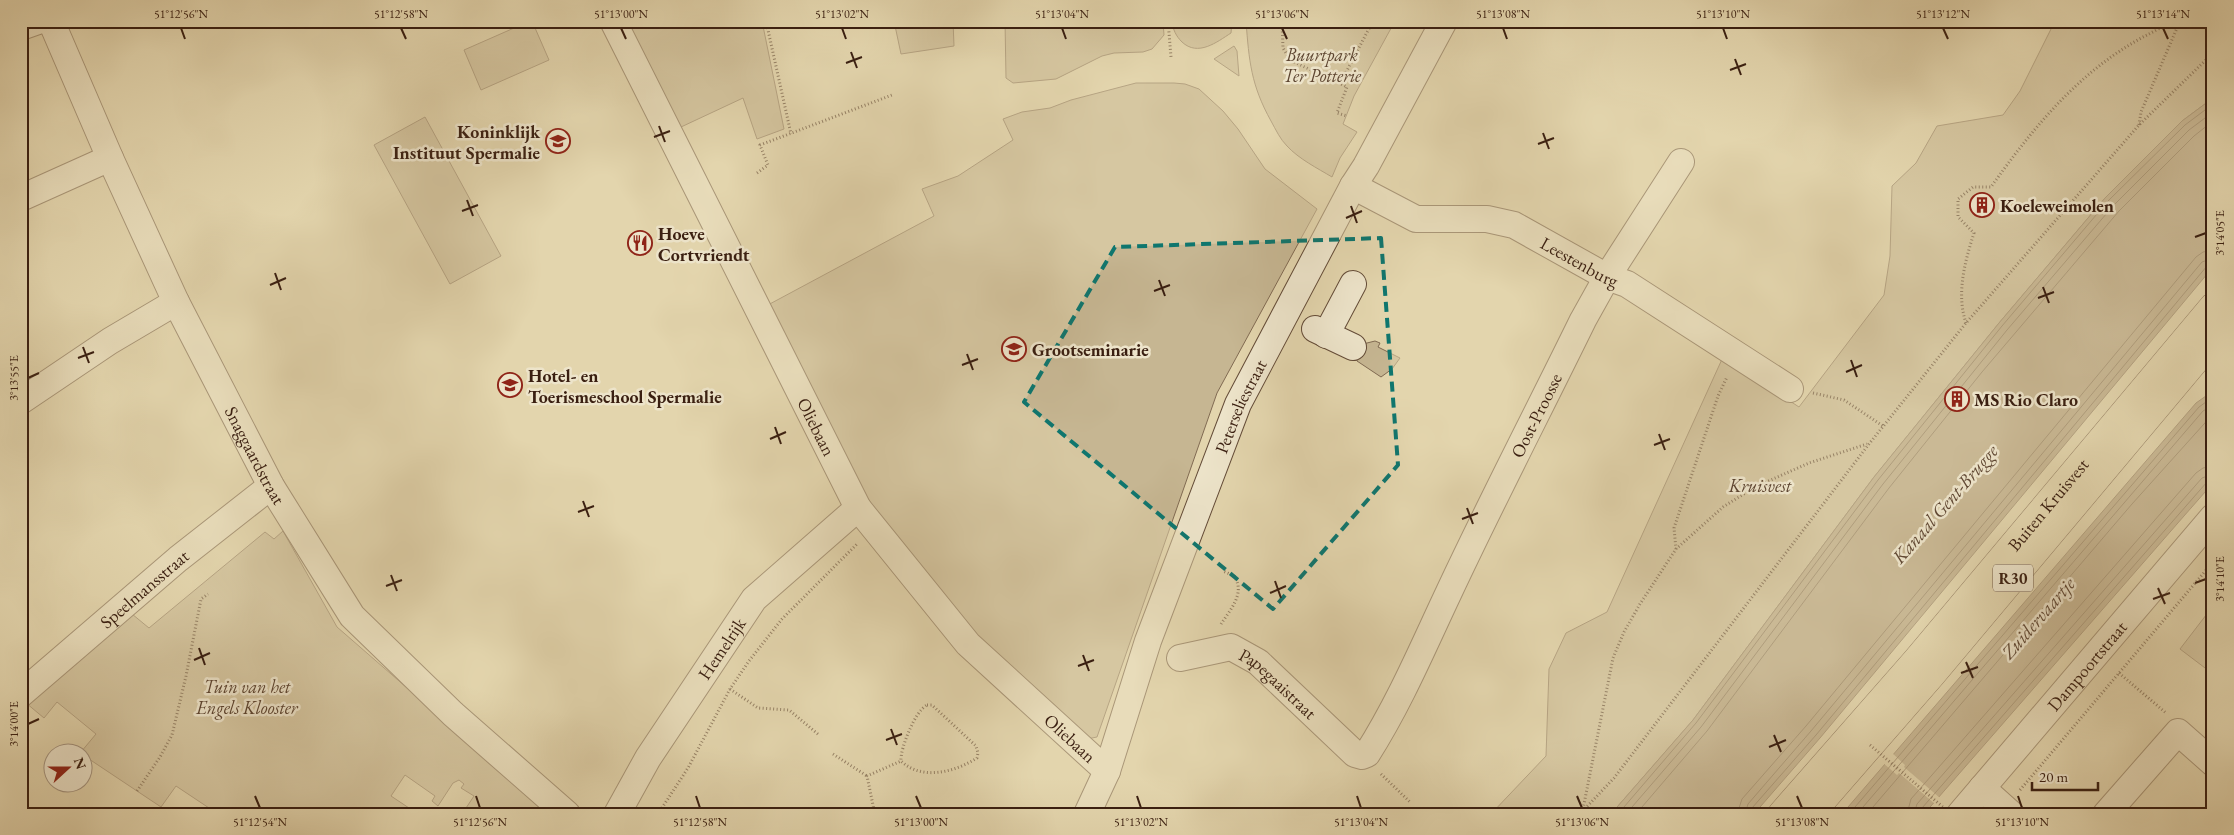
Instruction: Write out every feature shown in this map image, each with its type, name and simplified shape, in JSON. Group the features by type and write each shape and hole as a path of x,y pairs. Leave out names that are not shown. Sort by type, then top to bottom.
{"main road":[{"name":"Buiten Kruisvest","path":"1782,814 1917,660 2213,307"},
{"name":"Buiten Kruisvest","path":"1810,814 1938,666 2213,339"}],"street":[{"path":"21,27 38,21"},
{"name":"Snaggaardstraat","path":"51,21 110,158 176,302 271,486 352,616 453,714 567,814"},
{"name":"Oliebaan","path":"613,21 694,184 866,518 968,644 1107,771"},
{"name":"Peterseliestraat","path":"1087,814 1107,771 1148,641 1238,404 1307,325 1353,186 1366,166 1444,21"},
{"path":"21,198 110,158"},
{"name":"Oost-Proosse","path":"1362,756 1367,754 1385,726 1394,705 1409,680 1458,574 1583,320 1607,277 1682,162"},
{"name":"Leestenburg","path":"1353,186 1416,220 1487,219 1514,225 1607,277 1627,284 1790,389"},
{"path":"1352,284 1307,325 1353,347"},
{"path":"21,401 110,342 176,302"},
{"name":"Speelmansstraat","path":"21,694 178,559 271,486"},
{"name":"Dampoortstraat","path":"1960,814 2213,516"},
{"name":"Hemelrijk","path":"616,814 648,758 754,599 866,518"},
{"name":"Papegaaistraat","path":"1192,655 1231,647 1258,662 1355,754 1362,756"},
{"path":"2106,814 2178,732 2213,763"},
{"path":"1982,788 2008,811"}],"path":[{"path":"766,21 791,134"},
{"path":"1168,21 1171,57"},
{"path":"1282,21 1283,48 1290,60 1347,87 1337,113 1347,116"},
{"path":"1334,81 1344,76 1373,21"},
{"path":"2139,125 2140,112 2180,22"},
{"path":"1966,323 1962,311 1964,267 1974,233 1958,217 1958,199 1973,187 1990,187 2032,130 2079,82 2137,40 2171,23 2180,22"},
{"path":"1580,814 1614,778 1869,444 1966,323 2139,125 2213,54"},
{"path":"757,173 768,165 760,145 892,95"},
{"path":"1676,549 1674,528 1718,396 1738,355"},
{"path":"1790,389 1823,394 1844,400 1883,426"},
{"path":"1583,810 1613,658 1624,632 1640,604 1676,549 1724,507 1755,487 1809,463 1869,444"},
{"path":"658,814 688,768 730,688 782,618 866,518"},
{"path":"2008,811 2119,673 2213,562"},
{"path":"1192,655 1238,596 1238,582 1234,576 1223,571"},
{"path":"137,791 172,735 201,599 208,594"},
{"path":"2119,673 2176,720 2178,732"},
{"path":"730,688 758,708 788,710 819,735"},
{"path":"926,705 932,705 955,725 976,746 978,753 977,758 968,764 952,770 931,773 916,771 906,767 901,761 900,753 918,713 926,705"},
{"path":"1870,744 1952,814"},
{"path":"833,754 867,776 874,810 873,814"},
{"path":"1362,756 1411,803"},
{"path":"867,776 901,761"}],"highlighted area":[{"path":"1381,238 1398,465 1273,609 1024,402 1115,247"}],"green space":[{"path":"532,21 549,60 481,90 464,50"},
{"path":"626,21 762,21 784,129 757,139 743,98 681,127"},
{"path":"894,21 953,21 954,46 901,54"},
{"path":"1005,21 1142,21 1065,25 1163,22 1164,35 1152,49 1143,52 1114,53 1102,56 1056,79 1013,83 1006,78"},
{"path":"1172,21 1232,21 1231,33 1207,46 1194,48 1180,40 1176,35"},
{"name":"Buurtpark Ter Potterie","path":"1246,21 1395,21 1354,96 1343,124 1357,132 1340,158 1332,177 1292,151 1276,131 1264,108 1255,84 1250,61"},
{"name":"Kruisvest","path":"2055,21 2205,21 2213,26 2213,98 2182,121 2105,198 1999,323 1874,477 1693,720 1611,814 1491,814 1546,756 1549,669 1566,633 1607,612 1723,357 1799,407 1884,295 1890,256 1892,186 1916,163 1937,126 2003,115 2020,91"},
{"path":"1234,46 1237,51 1239,76 1214,59"},
{"name":"Grootseminarie","path":"1136,83 1185,84 1199,89 1223,111 1238,129 1265,169 1317,209 1217,393 1097,737 1087,739 978,639 867,509 766,306 934,216 922,189 958,176 1013,140 1003,119 1022,112 1050,108 1071,100"},
{"path":"425,117 501,256 450,284 374,145"},
{"path":"1375,341 1380,343 1378,347 1400,358 1392,369 1381,377 1357,361 1356,358 1363,344"},
{"name":"Tuin van het Engels Klooster","path":"283,531 337,627 552,814 462,814 474,796 461,788 464,784 459,780 453,783 438,806 432,801 435,796 405,775 391,796 418,814 218,814 176,786 161,807 92,761 92,742 89,742 96,734 57,702 44,718 26,703 132,614 149,628 265,532 274,539"},
{"path":"2213,606 2213,674 2180,649"}],"water":[{"name":"Kanaal Gent-Brugge","path":"2213,98 2213,267 1820,738 1754,814 1611,814 1693,720 1874,477 1999,323 2105,198 2182,121"},
{"name":"Zuidervaartje","path":"2213,391 2213,483 1924,814 1842,814 2196,403"}],"pier":[{"path":"1891,752 1905,765 1904,767 1940,798 1935,804 1899,773 1897,775 1882,762"}],"place":[{"name":"Koninklijk Instituut Spermalie","path":"558,141"},
{"name":"Koeleweimolen","path":"1982,205"},
{"name":"Hoeve Cortvriendt","path":"640,243"},
{"name":"Grootseminarie","path":"1014,349"},
{"name":"Hotel- en Toerismeschool Spermalie","path":"510,385"},
{"name":"MS Rio Claro","path":"1957,399"}]}
